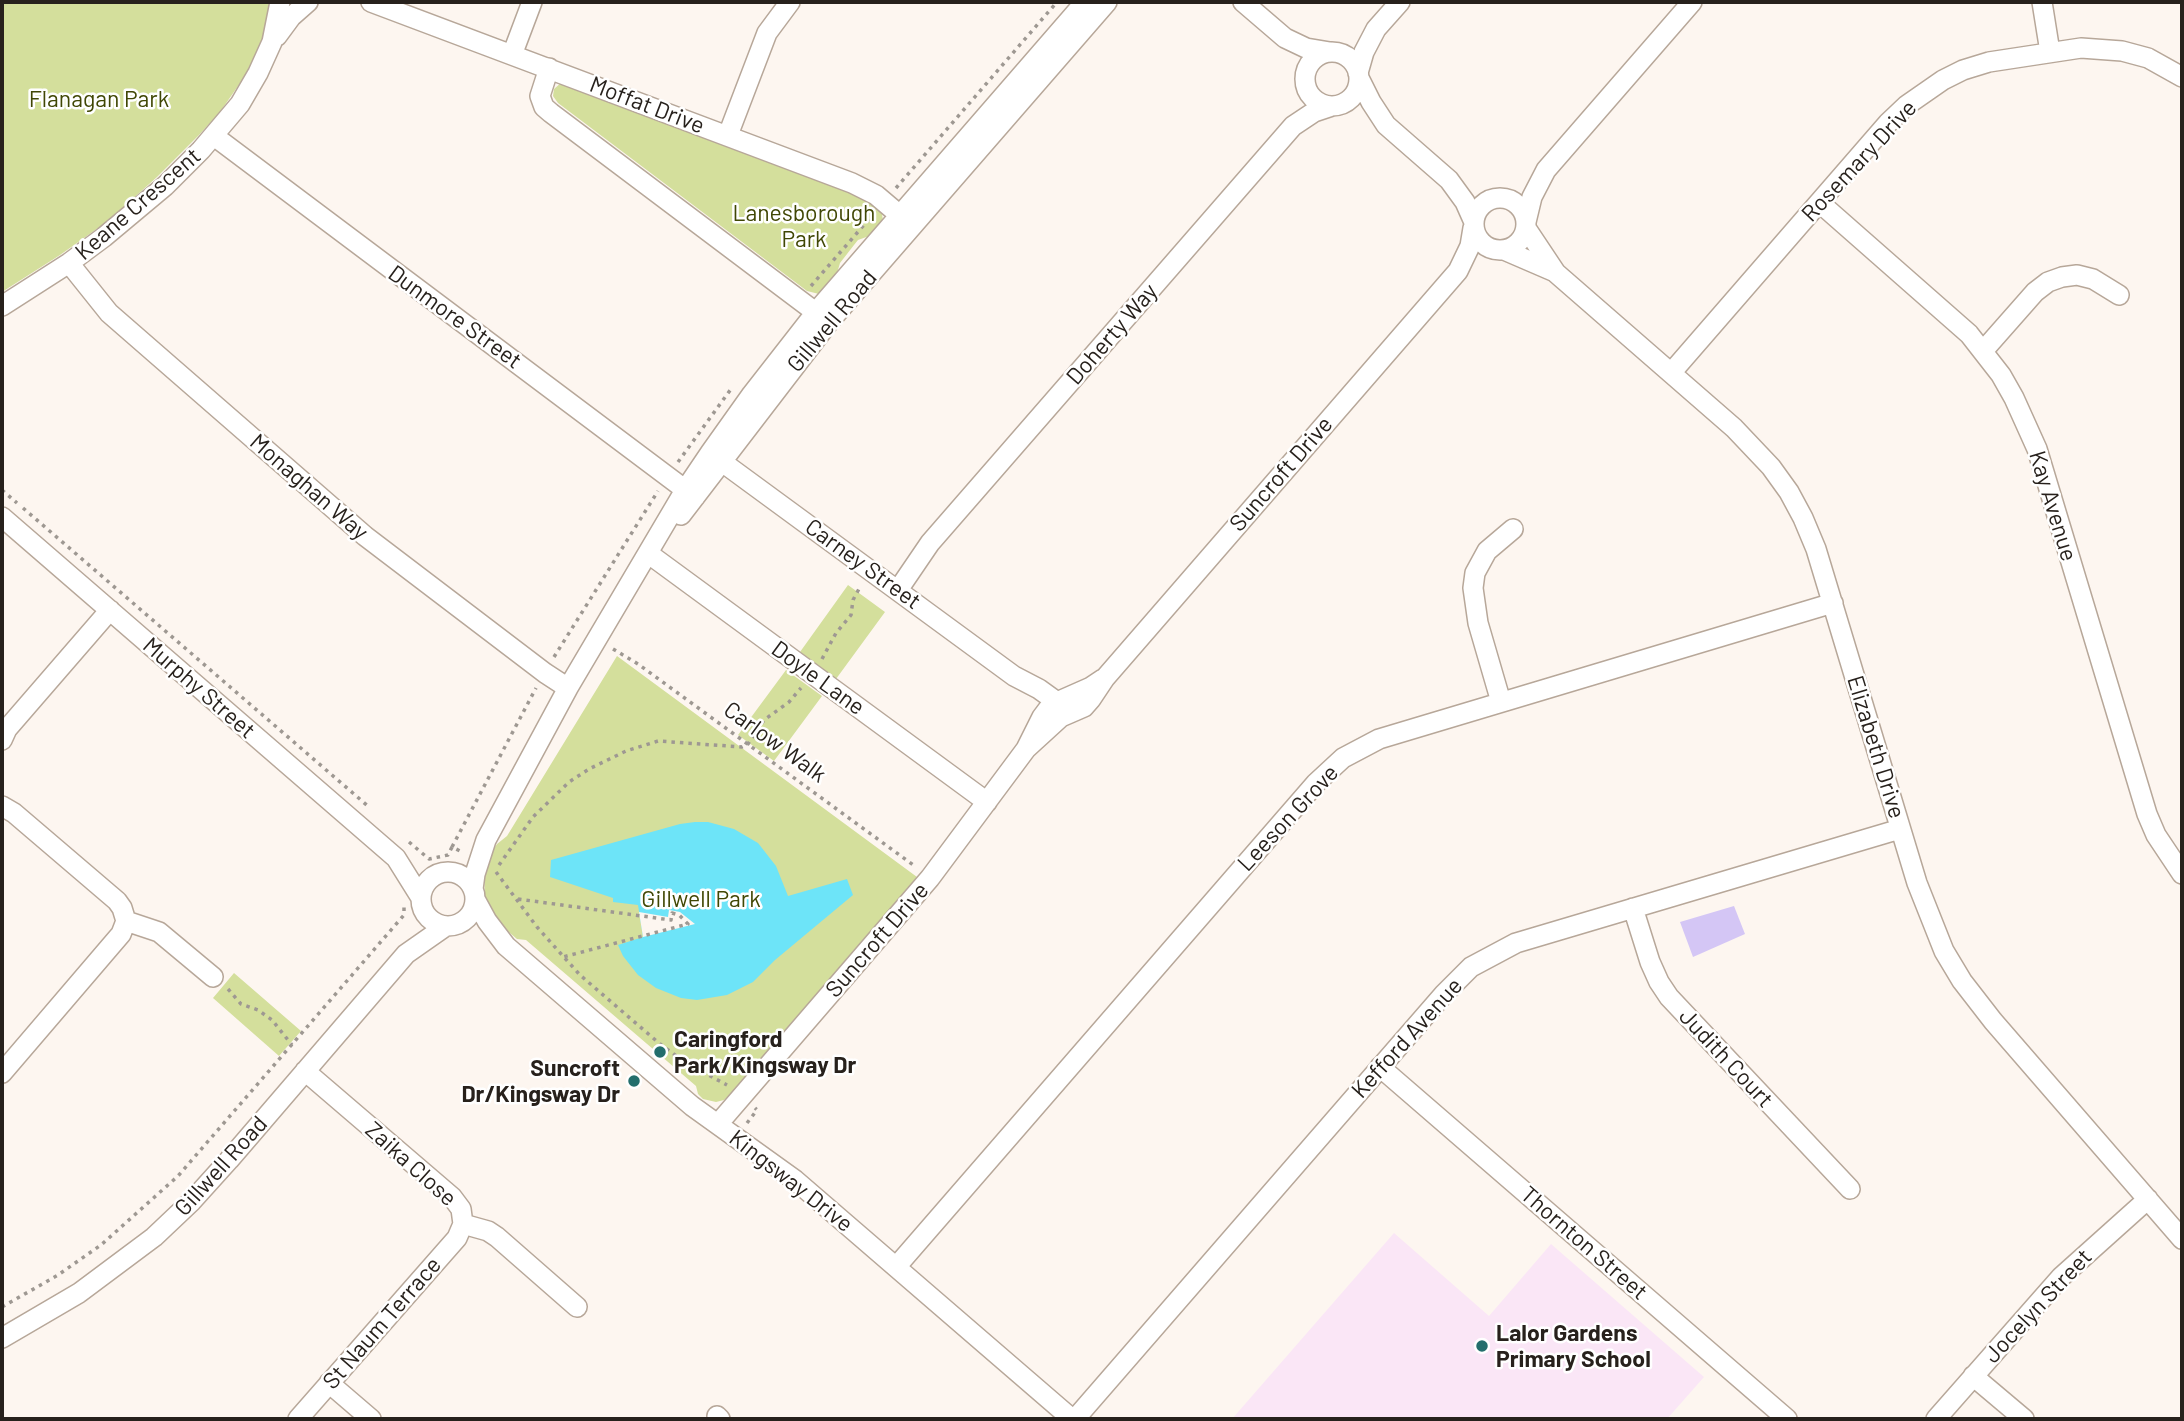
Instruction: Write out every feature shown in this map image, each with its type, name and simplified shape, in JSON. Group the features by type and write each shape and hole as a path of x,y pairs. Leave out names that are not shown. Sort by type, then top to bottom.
{"street":[{"name":"Keane Crescent","path":"272,42 280,2"},
{"name":"Keane Crescent","path":"2,306 69,263 136,212 165,186 214,136 240,104 272,42 291,17 308,2"},
{"name":"Moffat Drive","path":"371,2 728,135 868,191 906,221"},
{"path":"512,55 532,2"},
{"path":"728,135 767,33 790,2"},
{"name":"Gillwell Road","path":"474,894 475,874 486,840 595,640 649,554 716,458 823,317 906,221 1085,2"},
{"name":"Gillwell Road","path":"906,221 1107,2"},
{"path":"1243,2 1285,37 1306,48 1332,52 1349,59 1386,125 1449,180 1465,202 1481,243 1500,250 1519,243 1532,197 1546,170 1692,2"},
{"path":"1334,106 1350,99 1355,93 1364,52 1376,29 1400,2"},
{"path":"2042,2 2050,52"},
{"path":"1306,78 1311,63 1323,54 1376,29"},
{"path":"1285,37 1298,56 1308,90 1314,99 1386,125"},
{"name":"Rosemary Drive","path":"1671,373 1888,123 1925,91 1964,70 1989,62 2081,48 2122,51 2148,58 2182,77"},
{"path":"549,68 540,96 544,107 823,317"},
{"name":"Doherty Way","path":"1293,126 1306,78"},
{"name":"Doherty Way","path":"893,586 913,556 930,543 1293,126 1314,112 1334,106"},
{"name":"Dunmore Street","path":"214,136 691,494"},
{"path":"1473,224 1479,206 1521,187 1546,170"},
{"path":"1449,180 1474,193 1507,198 1520,207 1526,225"},
{"name":"Kay Avenue","path":"1820,202 1947,313 1983,351 2014,398 2033,439 2140,795 2157,835 2182,874"},
{"name":"Suncroft Drive","path":"718,1124 930,878 1026,749 1042,717 1105,678 1458,271 1470,246 1473,224"},
{"name":"Elizabeth Drive","path":"1526,225 1556,273 1753,447 1788,492 1804,518 1816,549 1900,829 1929,918 1944,951 1962,981 1993,1021 2182,1239"},
{"name":"Elizabeth Drive","path":"1500,250 1556,273"},
{"name":"Suncroft Drive","path":"1458,271 1500,250"},
{"name":"Monaghan Way","path":"69,263 108,313 365,536 568,688"},
{"path":"1983,351 2035,292 2048,282 2077,275 2093,279 2119,295"},
{"name":"Carney Street","path":"716,458 1014,676 1039,689 1055,709"},
{"name":"Murphy Street","path":"2,517 409,859 423,870 444,873"},
{"path":"1501,702 1478,623 1473,588 1475,573 1487,551 1513,529"},
{"name":"Doyle Lane","path":"649,554 987,802"},
{"name":"Leeson Grove","path":"896,1267 1329,769 1360,747 1378,739 1833,603"},
{"path":"4,734 110,610"},
{"path":"2,793 8,809 117,901 126,921 121,934 104,955 2,1073"},
{"name":"Kefford Avenue","path":"1073,1419 1456,981 1488,957 1516,943 1900,829"},
{"name":"Gillwell Road","path":"444,873 470,856 486,840"},
{"name":"Murphy Street","path":"409,859 416,903"},
{"path":"444,873 463,877 474,894 470,915 451,926 431,920 416,903 427,882 444,873"},
{"name":"Kingsway Drive","path":"474,894 487,921 506,946 670,1088 795,1180 1073,1419"},
{"name":"Gillwell Road","path":"406,954 417,928 416,903"},
{"name":"Judith Court","path":"1633,908 1650,962 1669,997 1850,1189"},
{"path":"126,921 159,932 220,980"},
{"name":"Gillwell Road","path":"2,1338 79,1293 154,1237 201,1191 406,954 451,926"},
{"name":"Kingsway Drive","path":"451,926 481,933 506,946"},
{"name":"Thornton Street","path":"1380,1067 1787,1419"},
{"name":"Zaika Close","path":"305,1071 452,1197 461,1209 463,1224 488,1231 497,1237 577,1307"},
{"name":"Jocelyn Street","path":"1936,1419 2061,1277 2148,1199"},
{"name":"St Naum Terrace","path":"298,1419 457,1238 463,1224"},
{"path":"1973,1376 2024,1419"},
{"path":"330,1383 371,1419"}],"path":[{"path":"2,490 371,809"},
{"name":"Carlow Walk","path":"595,640 638,664 930,878"},
{"path":"736,1136 757,1110 731,1087 660,1044 580,975 562,957 495,871 526,826 569,782 626,751 658,741 742,747 748,744"},
{"path":"401,835 409,859 447,855 452,847 470,856"},
{"path":"516,899 670,920 672,913 679,915 688,924 562,957"},
{"path":"2,1307 58,1275 101,1245 143,1209 194,1159 416,903"},
{"path":"220,980 236,1000 266,1015 292,1045"}],"shaded area":[{"name":"Lalor Gardens Primary School","path":"1394,1233 1489,1316 1551,1244 1704,1377 1667,1419 1232,1419"}],"green space":[{"name":"Flanagan Park","path":"2,2 271,2 263,40 247,73 220,112 199,135 108,221 2,292"},
{"name":"Lanesborough Park","path":"562,82 861,194 876,204 883,221 872,235 858,240 840,263 835,280 819,294 807,291 558,103 553,96 554,89"},
{"path":"848,585 885,612 836,679 800,652"},
{"name":"Gillwell Park","path":"617,656 917,877 732,1093 724,1100 716,1102 703,1099 696,1086 526,940 517,939 498,923 485,898 484,875 488,857 507,836"},
{"path":"786,670 822,696 774,761 738,735"},
{"path":"234,973 301,1031 279,1056 213,998"}],"water":[{"path":"695,822 708,822 734,829 758,843 776,866 788,896 847,879 853,895 775,960 753,982 727,995 697,1000 681,998 656,988 638,975 623,956 618,945 643,937 638,905 613,902 613,898 550,877 551,860"}],"pier":[{"path":"669,910 680,912 695,924 643,937 639,912 668,917"}],"building":[{"path":"1734,906 1745,934 1693,957 1680,922"}],"place":[{"name":"Caringford Park/Kingsway Dr","path":"660,1052"},
{"name":"Suncroft Dr/Kingsway Dr","path":"634,1081"},
{"name":"Lalor Gardens Primary School","path":"1482,1346"}]}
